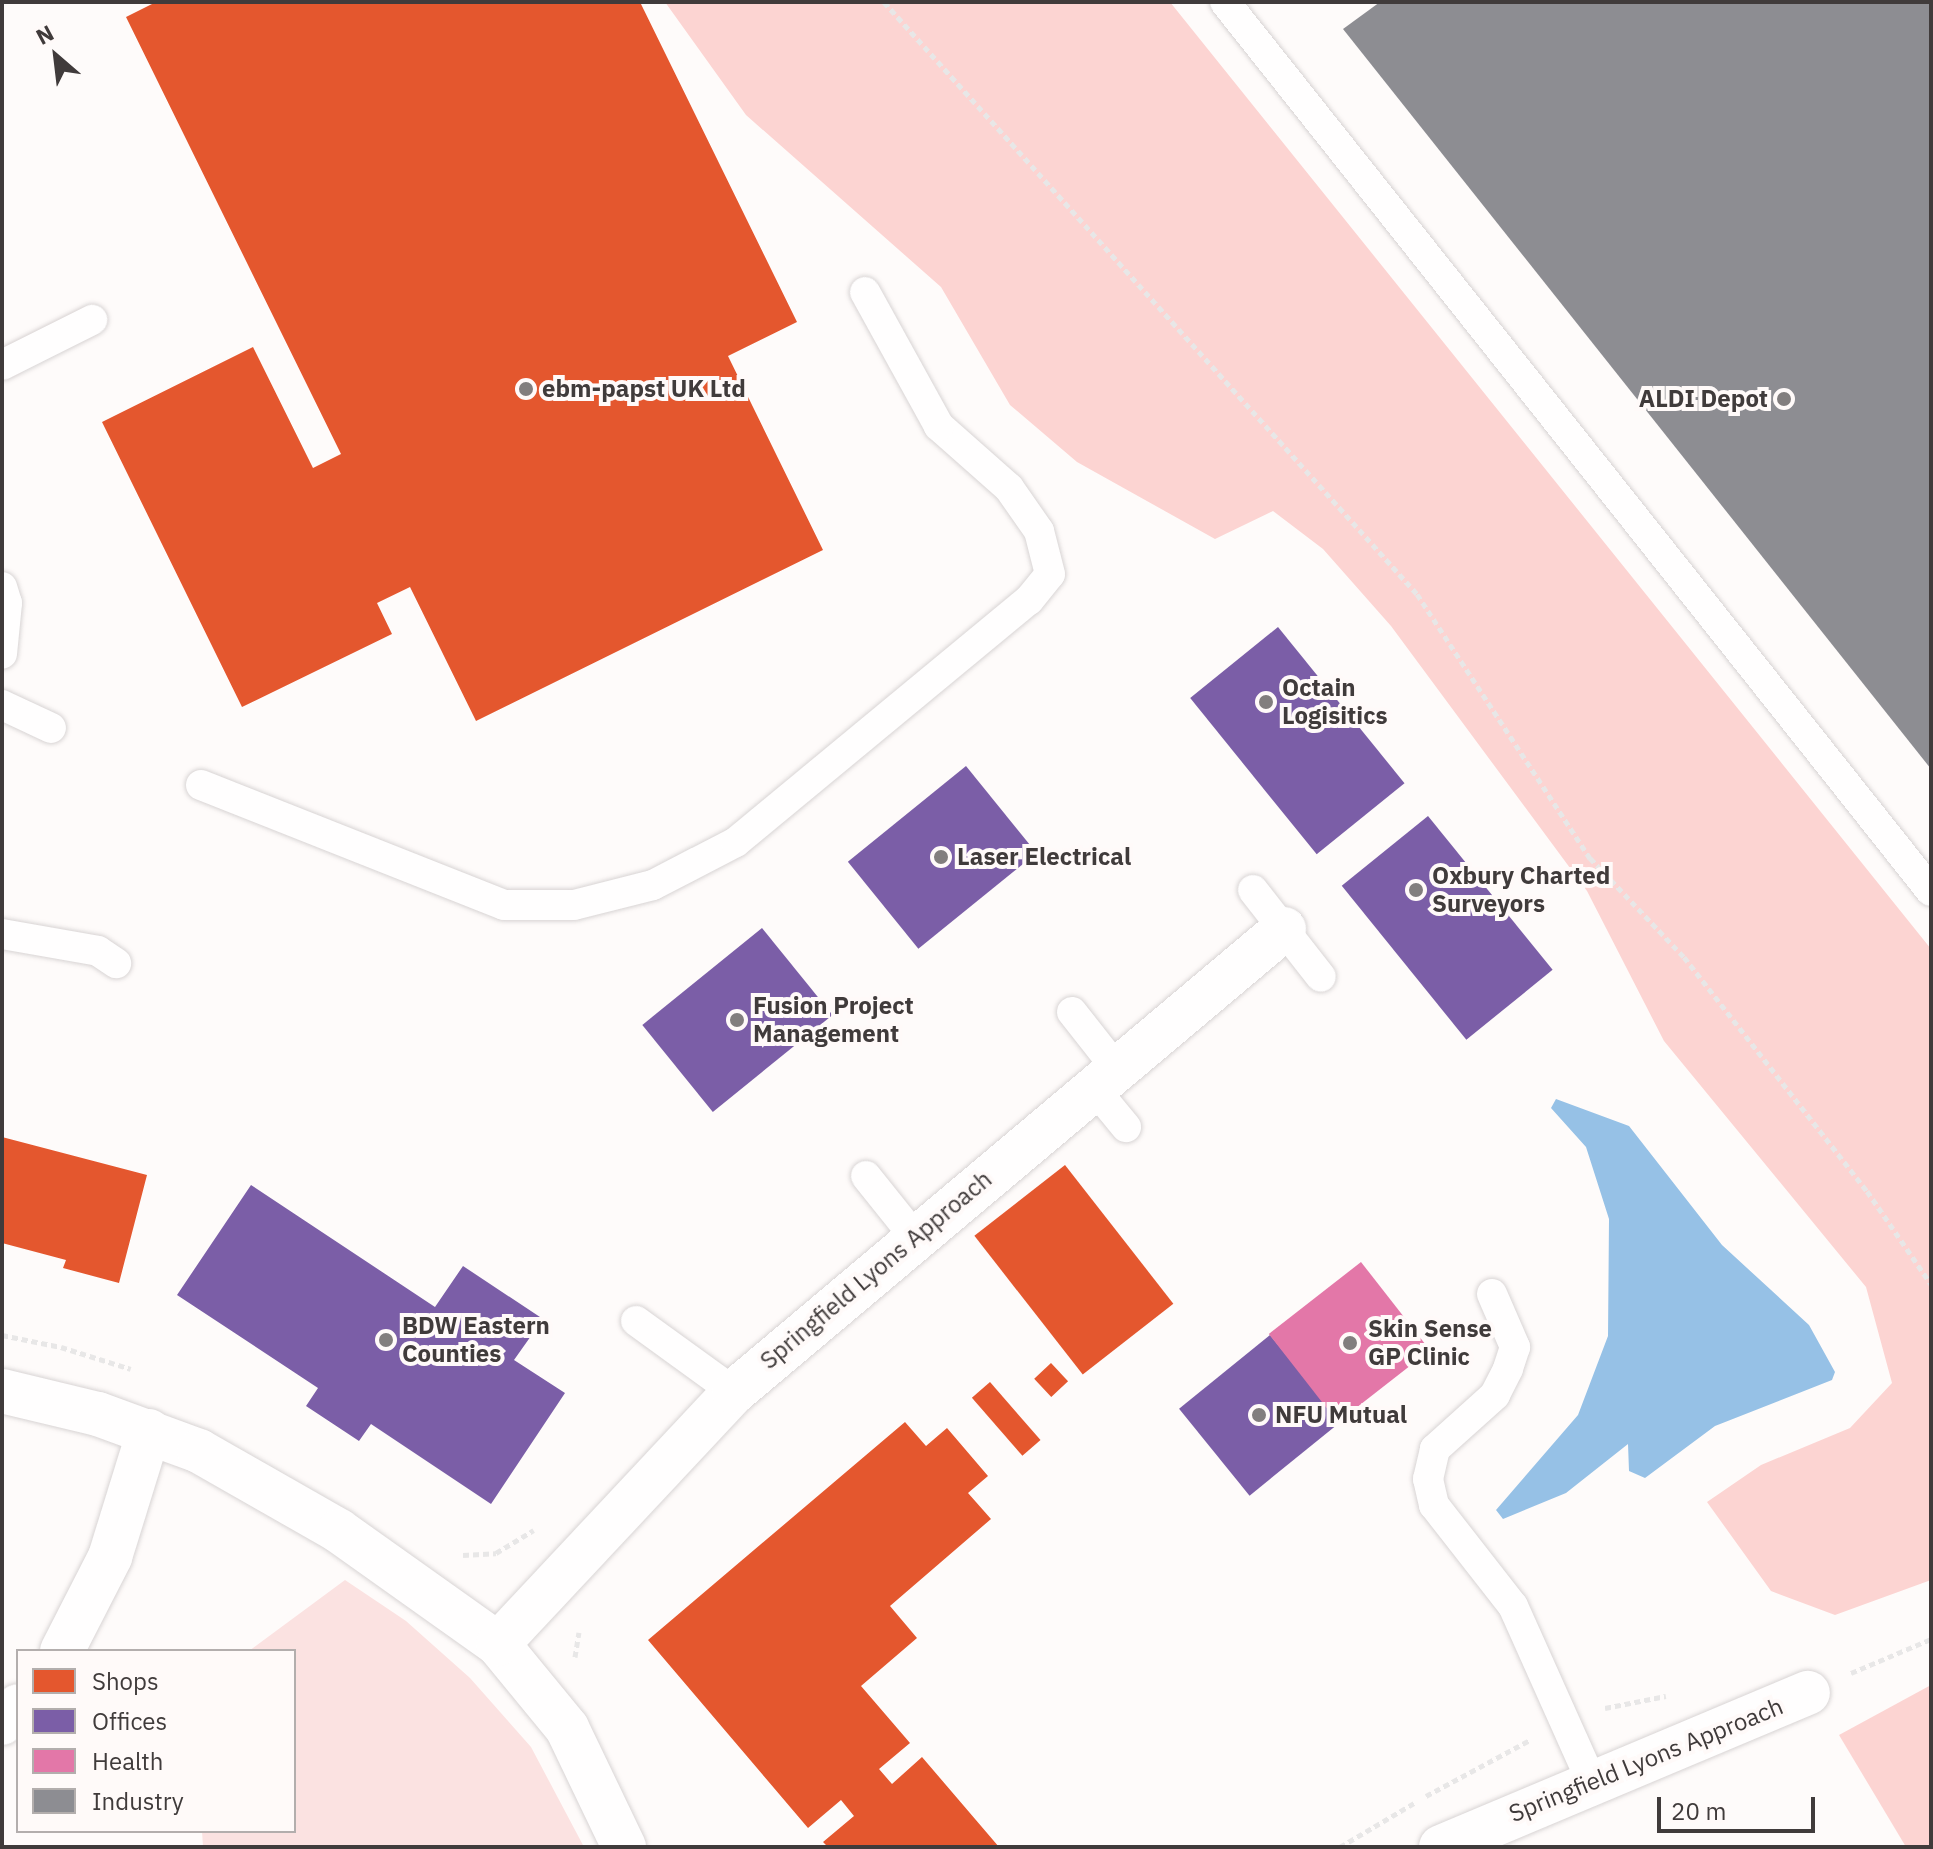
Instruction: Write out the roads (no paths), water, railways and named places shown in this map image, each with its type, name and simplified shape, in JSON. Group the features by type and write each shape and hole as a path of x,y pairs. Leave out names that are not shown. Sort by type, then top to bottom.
{"street":[{"name":"Springfield Lyons Approach","path":"498,1644 734,1392 914,1236 1284,929"},
{"path":"2,1391 149,1431 199,1451 339,1531 498,1644 567,1728 624,1847"},
{"path":"63,1649 110,1557 149,1431"},
{"name":"Springfield Lyons Approach","path":"1453,1844 1591,1780 1808,1693"},
{"path":"2,1723 16,1708"}],"lane":[{"path":"1225,2 1931,891"},
{"path":"201,785 504,905 574,905 653,885 736,842 1029,600 1050,574 1039,531 1009,488 939,426 865,292"},
{"path":"2,365 92,320"},
{"path":"2,587 7,603 2,654"},
{"path":"2,705 51,728"},
{"path":"1253,890 1321,977"},
{"path":"2,934 98,951 116,963"},
{"path":"1072,1012 1126,1127"},
{"path":"866,1176 914,1236"},
{"path":"1492,1294 1515,1347 1508,1369 1495,1395 1435,1449 1428,1479 1434,1505 1513,1606 1591,1780"},
{"path":"636,1321 734,1392"}],"water":[{"path":"1556,1099 1629,1126 1722,1245 1809,1325 1835,1372 1832,1380 1715,1426 1645,1478 1629,1471 1628,1444 1566,1493 1503,1519 1496,1510 1578,1415 1608,1336 1609,1219 1586,1147 1551,1108"}],"place":[{"name":"ebm-papst UK Ltd","path":"526,389"},
{"name":"ALDI Depot","path":"1784,399"},
{"name":"Octain Logisitics","path":"1266,702"},
{"name":"Laser Electrical","path":"941,857"},
{"name":"Oxbury Charted Surveyors","path":"1416,890"},
{"name":"Fusion Project Management","path":"737,1020"},
{"name":"BDW Eastern Counties","path":"386,1340"},
{"name":"Skin Sense GP Clinic","path":"1350,1343"},
{"name":"NFU Mutual","path":"1259,1415"}]}
